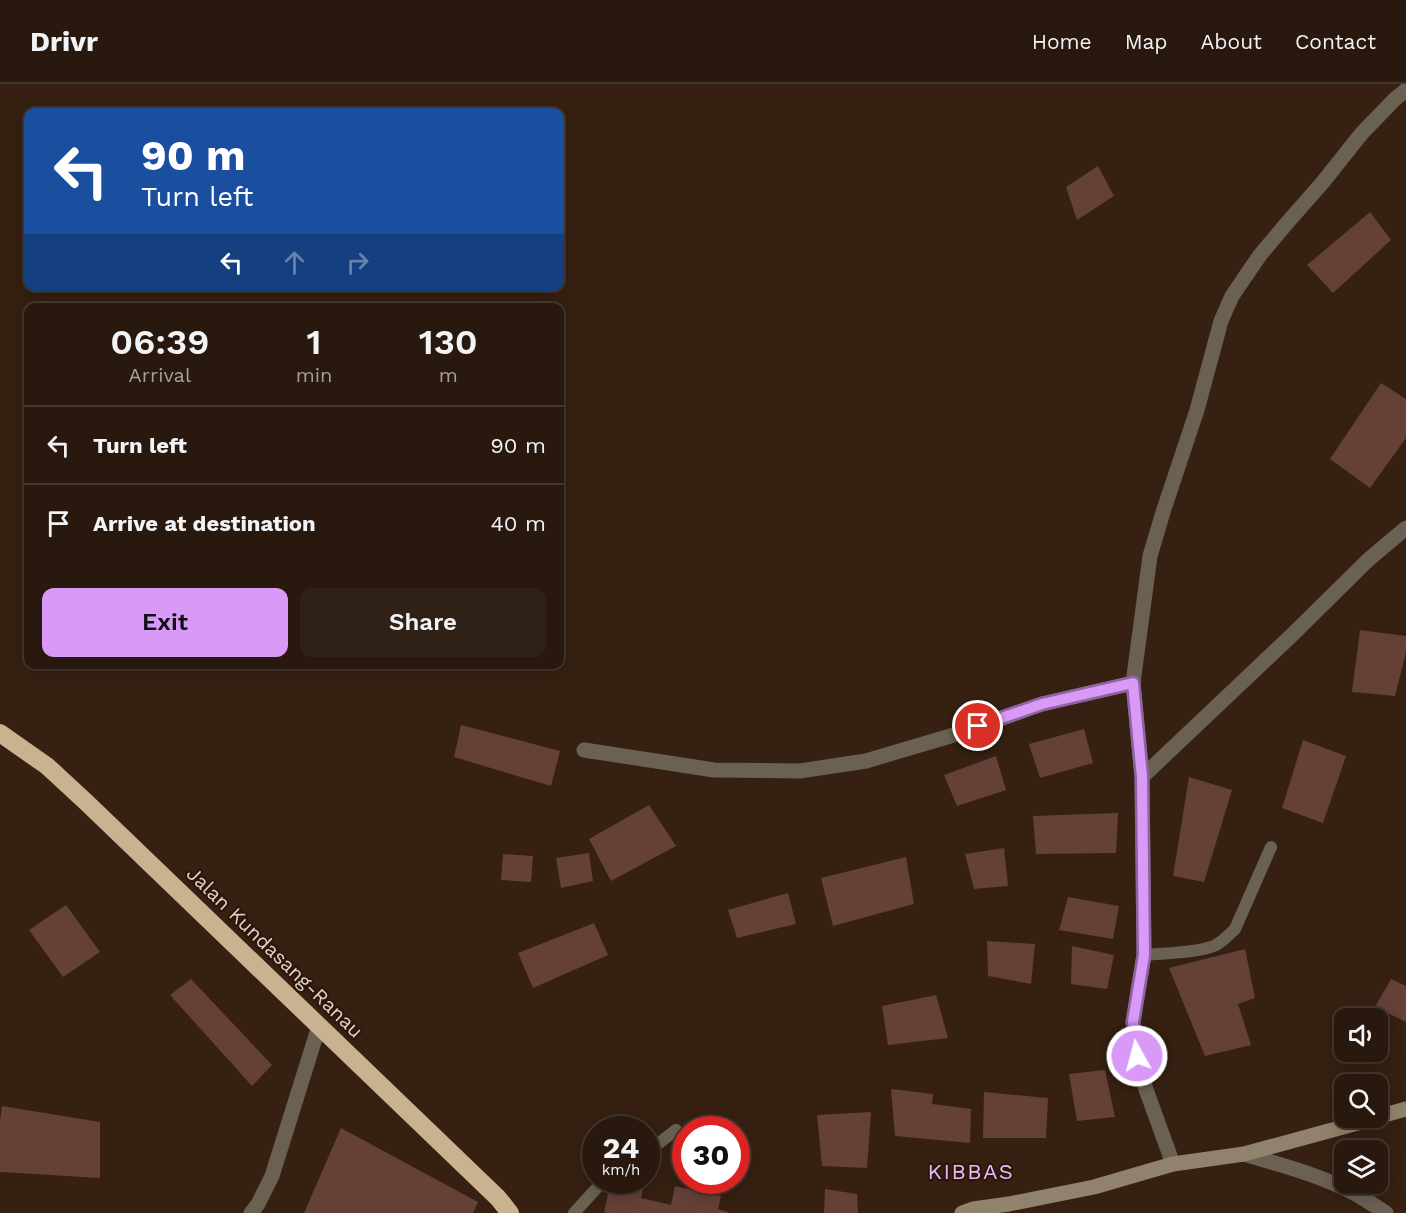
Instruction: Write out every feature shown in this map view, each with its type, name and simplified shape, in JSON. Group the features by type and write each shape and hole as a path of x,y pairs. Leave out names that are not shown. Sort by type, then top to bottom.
{"highway":[{"name":"Jalan Kundasang-Ranau","path":"0,733 47,766 498,1198 510,1213"}],"street":[{"path":"1173,1164 1139,1070 1133,1022 1144,955 1142,777 1133,683 1150,556 1197,410 1221,321 1232,296 1260,255 1362,133 1406,90"},
{"path":"1142,777 1368,560 1406,528"},
{"path":"584,750 714,770 800,771 866,761 957,734 1042,704 1133,683"},
{"path":"251,1213 272,1176 319,1026"},
{"path":"1388,1114 1406,1109"},
{"path":"962,1213 973,1209 1012,1208 1173,1164 1244,1154 1337,1128"},
{"path":"1244,1154 1324,1180 1386,1213"}],"lane":[{"path":"1144,955 1204,949 1218,944 1228,936 1235,929 1271,847"},
{"path":"660,1142 672,1133"},
{"path":"574,1213 591,1194"}],"building":[{"path":"1098,166 1114,196 1077,220 1066,187"},
{"path":"1370,212 1391,240 1333,293 1307,265"},
{"path":"1381,383 1406,399 1406,438 1370,488 1330,459"},
{"path":"1360,630 1406,636 1406,652 1395,696 1352,692"},
{"path":"461,725 560,751 551,786 454,757"},
{"path":"1084,729 1093,763 1040,778 1029,744"},
{"path":"1303,740 1346,756 1323,823 1282,808"},
{"path":"996,756 1006,790 957,806 944,775"},
{"path":"1189,777 1232,790 1204,882 1173,876"},
{"path":"649,805 676,846 611,881 589,839"},
{"path":"1118,813 1116,853 1036,854 1033,816"},
{"path":"1004,848 1008,886 974,889 965,854"},
{"path":"589,853 593,881 561,888 556,858"},
{"path":"503,854 533,856 531,882 501,880"},
{"path":"906,857 914,904 833,926 821,878"},
{"path":"788,893 796,924 737,938 728,910"},
{"path":"1068,897 1119,906 1113,939 1059,930"},
{"path":"66,905 100,952 63,977 29,930"},
{"path":"594,923 608,955 533,988 518,953"},
{"path":"987,941 1035,944 1031,984 988,976"},
{"path":"1072,946 1114,955 1107,989 1071,984"},
{"path":"1245,949 1255,998 1238,1004 1251,1045 1205,1056 1169,968"},
{"path":"191,979 272,1065 252,1086 170,995"},
{"path":"1391,979 1406,986 1406,1022 1388,1013 1388,1008 1375,1007"},
{"path":"936,995 948,1038 888,1045 882,1006"},
{"path":"1105,1070 1115,1117 1077,1121 1069,1074"},
{"path":"891,1089 933,1094 932,1104 971,1109 970,1143 895,1136"},
{"path":"984,1092 1048,1098 1046,1138 983,1138"},
{"path":"2,1106 100,1122 100,1178 0,1172"},
{"path":"871,1112 867,1168 822,1166 817,1115"},
{"path":"341,1128 478,1202 473,1213 304,1213"},
{"path":"825,1189 857,1194 858,1213 824,1213"},
{"path":"608,1194 642,1194 641,1198 671,1205 673,1194 712,1194 721,1196 718,1209 730,1213 607,1213 604,1212"}],"district":[{"name":"KIBBAS","path":"971,1171"}],"route":[{"path":"978,726 1042,704 1133,683 1142,777 1144,955 1133,1022 1137,1056"}]}
